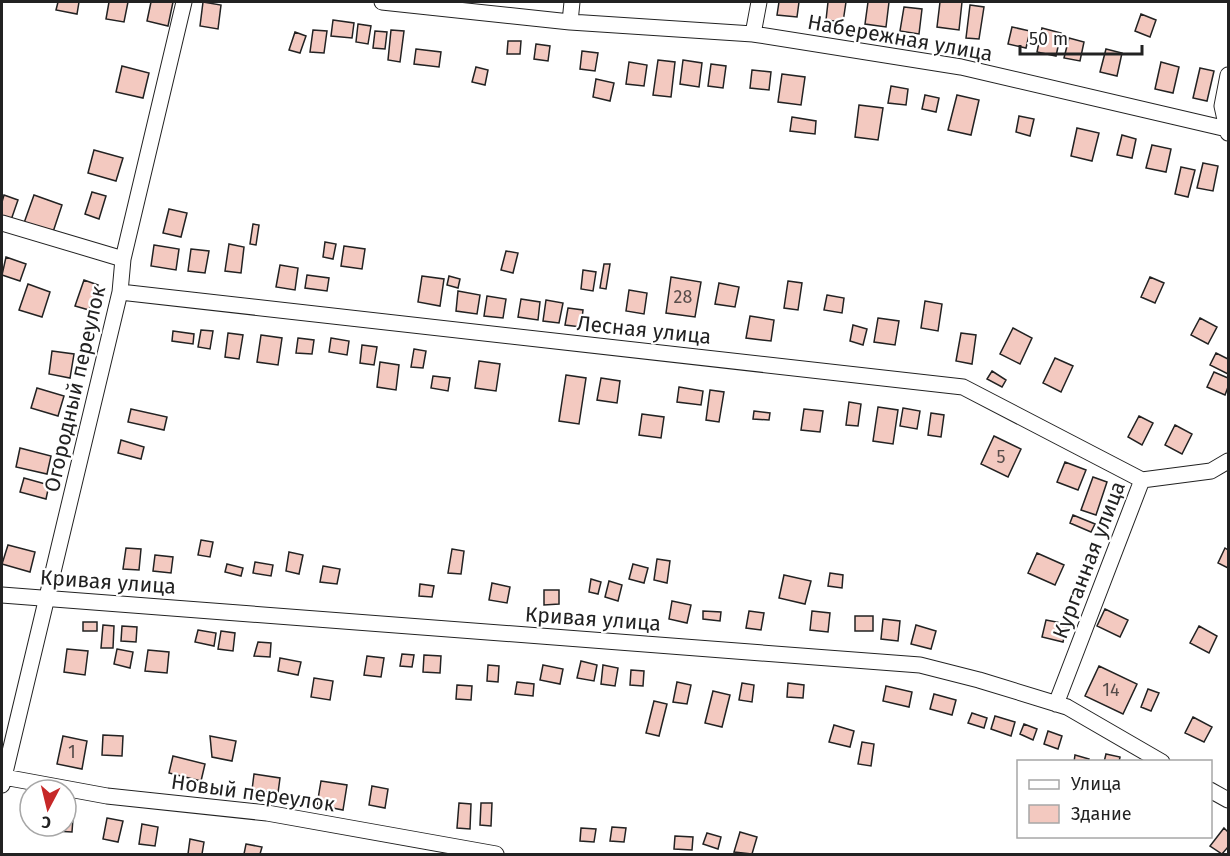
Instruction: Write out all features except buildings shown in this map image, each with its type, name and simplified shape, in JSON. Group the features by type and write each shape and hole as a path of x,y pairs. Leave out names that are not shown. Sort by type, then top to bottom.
{"street":[{"name":"Огородный переулок","path":"3,781 120,292 123,259 184,2"},
{"name":"Набережная улица","path":"382,2 570,22 753,34 961,67 1228,131"},
{"path":"570,22 572,2"},
{"path":"753,34 759,2"},
{"path":"1228,75 1222,106 1228,131"},
{"path":"2,223 123,259"},
{"name":"Лесная улица","path":"120,292 963,387 1142,480"},
{"name":"Курганная улица","path":"1056,704 1142,480 1211,471 1228,461"},
{"name":"Кривая улица","path":"2,595 920,665 1067,707 1158,760"},
{"name":"Новый переулок","path":"3,781 107,796 267,813 495,855"},
{"path":"1212,791 1228,800"}]}
